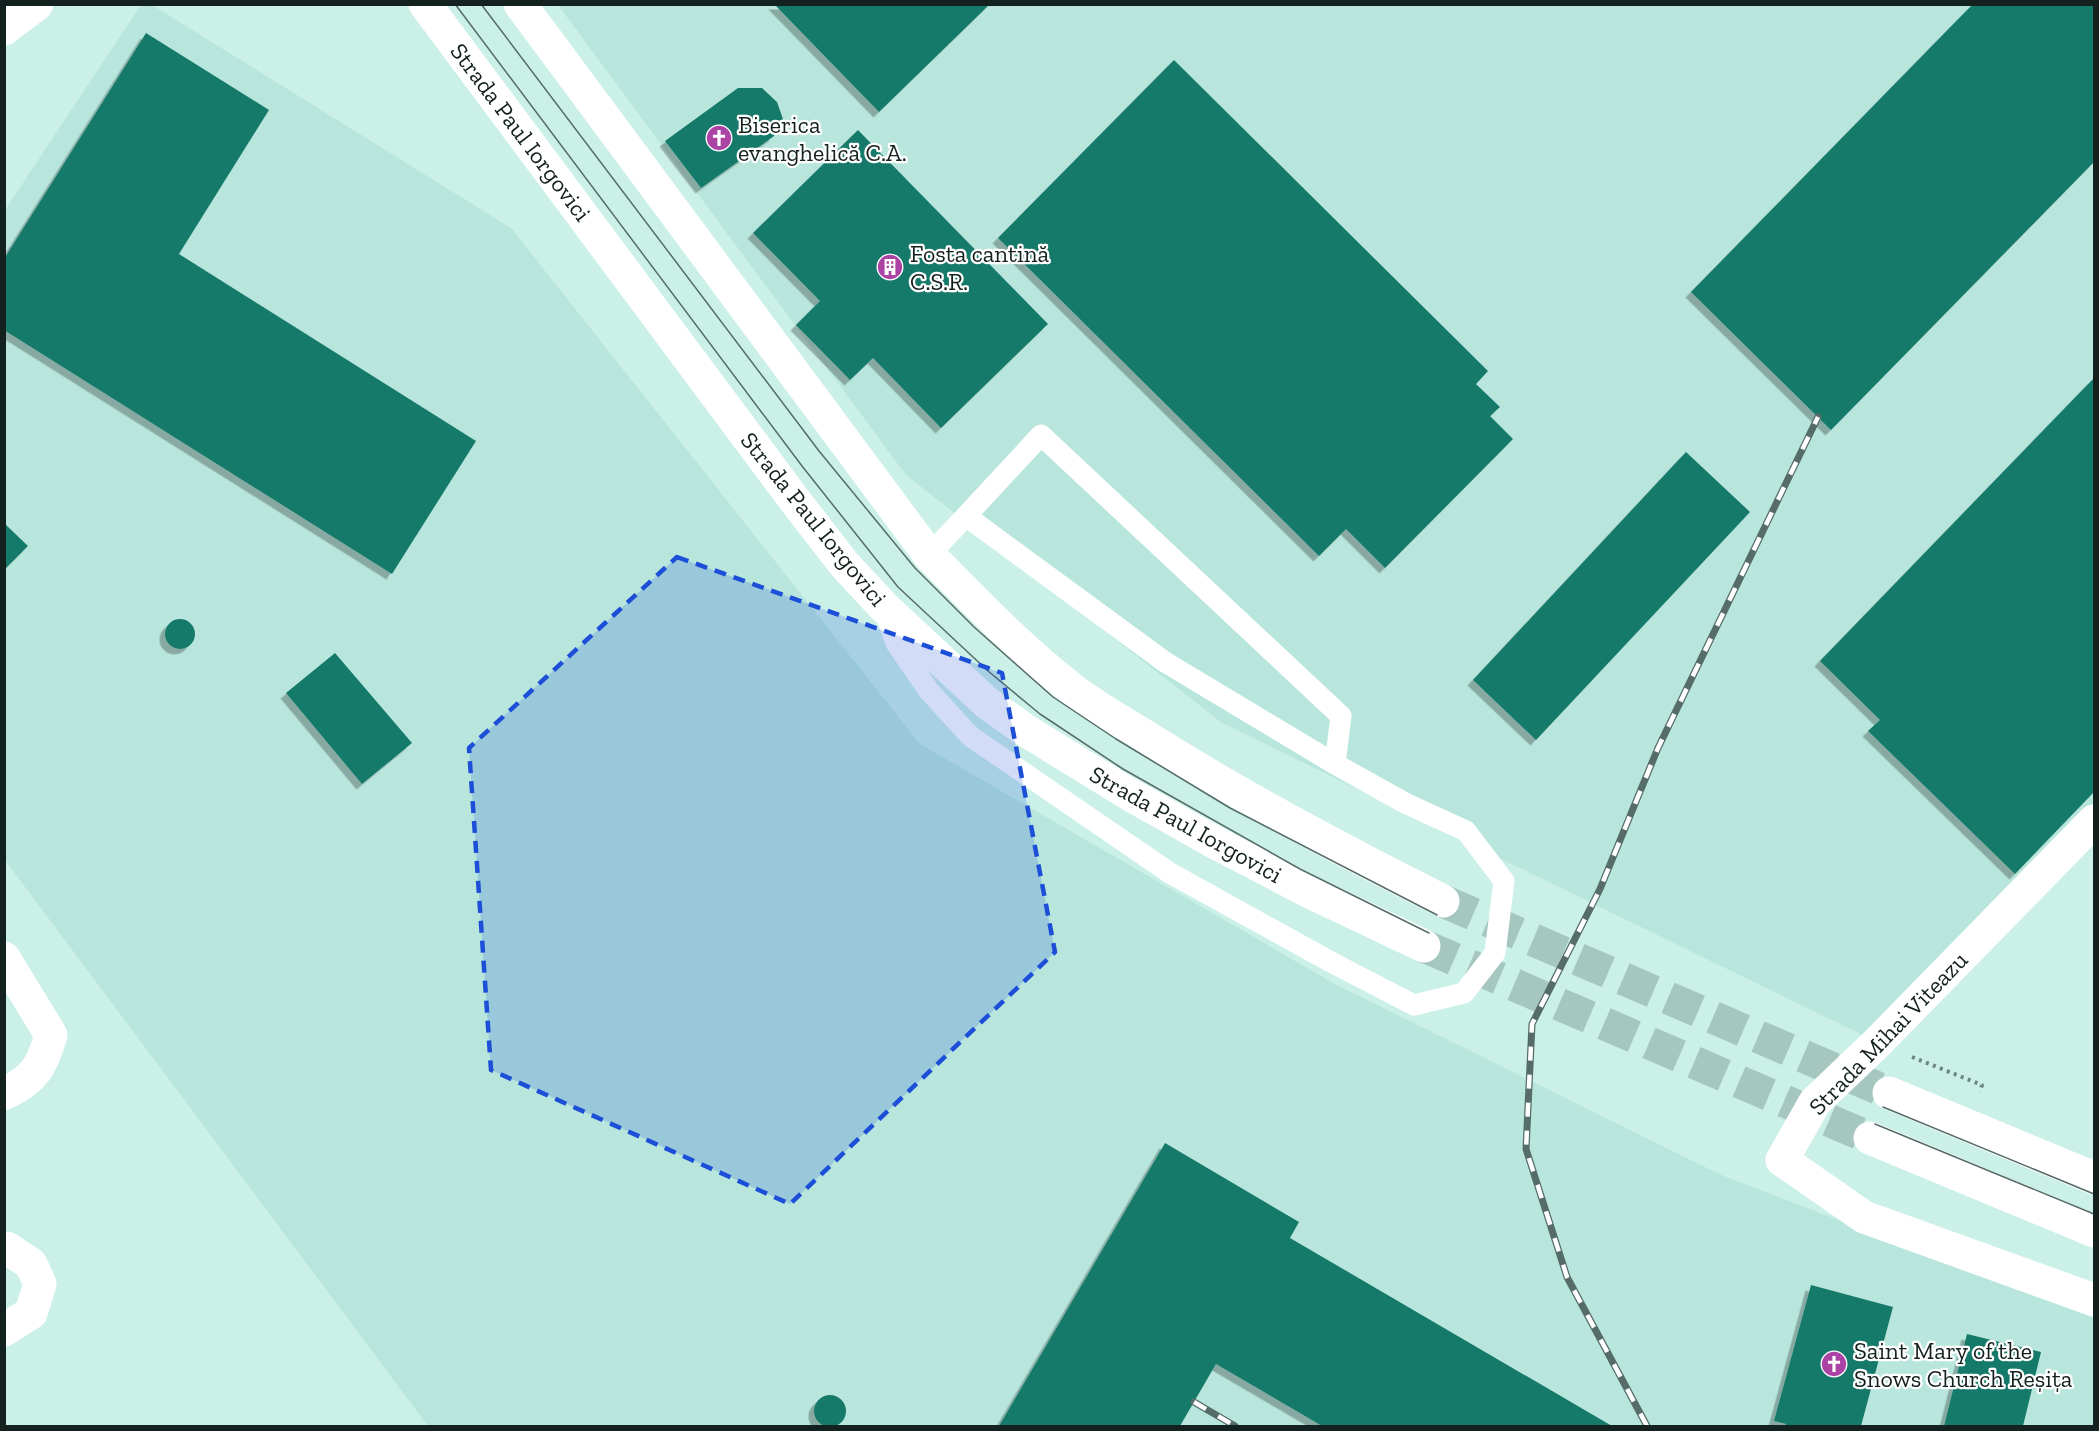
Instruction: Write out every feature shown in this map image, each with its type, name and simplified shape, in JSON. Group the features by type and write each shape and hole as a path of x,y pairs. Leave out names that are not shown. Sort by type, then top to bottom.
{"main road":[{"path":"4,29 37,4"},
{"name":"Strada Paul Iorgovici","path":"425,4 793,498 844,564 884,608 987,703 1033,735 1129,794 1216,843 1308,891 1424,946"},
{"path":"520,4 929,555 991,617 1072,689 1221,783 1370,864 1443,900"},
{"name":"Strada Mihai Viteazu","path":"2094,821 1815,1102 1782,1160 1864,1217 2094,1300"},
{"path":"4,958 51,1035 43,1061 21,1085 4,1094"},
{"path":"1889,1093 2094,1178"},
{"path":"1870,1138 2094,1231"},
{"path":"4,1248 8,1248 31,1264 40,1284 31,1313 4,1330"}],"lane":[{"path":"929,555 1041,435 1341,716 1335,764"},
{"path":"884,608 896,643 929,691 970,736 1170,873 1414,1005 1464,993 1495,952 1504,881 1466,831 1404,803 1165,662 966,516"}],"path":[{"path":"1877,1042 1982,1085 1977,1101"}],"highlighted area":[{"path":"677,557 1002,673 1055,952 790,1204 491,1070 469,748"}],"shaded area":[{"path":"141,5 152,5 511,228 920,744 1335,984 1721,1175 2094,1318 2094,1426 428,1426 5,860 5,210"},
{"path":"558,5 2094,5 2094,821 1877,1042 1222,723 906,475"}],"building":[{"path":"774,4 990,4 879,112"},
{"path":"1973,4 2094,4 2094,162 1831,430 1691,292"},
{"path":"146,33 269,110 179,254 476,441 392,574 4,330 4,259"},
{"path":"1174,60 1488,371 1476,384 1500,407 1490,416 1513,439 1385,568 1346,529 1319,556 998,238"},
{"name":"Biserica evanghelică C.A.","path":"738,88 762,88 777,102 783,119 774,136 701,188 665,141"},
{"name":"Fosta cantină C.S.R.","path":"858,130 1048,324 941,428 873,358 850,380 796,325 820,301 753,233"},
{"path":"2094,378 2094,792 2015,874 1868,731 1880,720 1820,661"},
{"path":"1686,452 1750,512 1536,740 1473,680"},
{"path":"4,523 28,546 4,570"},
{"path":"180,619 191,623 195,634 191,645 180,649 169,645 165,634 169,623"},
{"path":"335,653 412,743 362,784 286,693"},
{"path":"1165,1143 1299,1222 1290,1238 1612,1426 1322,1426 1216,1364 1180,1426 999,1426"},
{"name":"Saint Mary of the Snows Church Reșița","path":"1811,1285 1893,1307 1861,1426 1785,1426 1786,1424 1774,1421"},
{"path":"1967,1334 2041,1352 2023,1426 1944,1426"},
{"path":"830,1395 841,1400 846,1411 841,1422 830,1427 819,1422 814,1411 819,1400"}],"tunnel":[{"path":"1443,901 1889,1093"},
{"path":"1424,946 1870,1138"}],"tram line":[{"path":"455,4 802,466 898,587 988,671 1040,714 1123,769 1300,869 1429,933"},
{"path":"481,4 819,451 915,568 974,627 1053,697 1116,739 1230,808 1437,915"},
{"path":"1883,1107 2094,1194"},
{"path":"1875,1124 2094,1214"}],"railway":[{"path":"1647,1426 1567,1277 1526,1149 1532,1024 1600,889 1658,748 1818,417"},
{"path":"1194,1402 1235,1426"}],"place":[{"name":"Biserica evanghelică C.A.","path":"719,138"},
{"name":"Fosta cantină C.S.R.","path":"890,267"},
{"name":"Saint Mary of the Snows Church Reșița","path":"1834,1364"}]}
